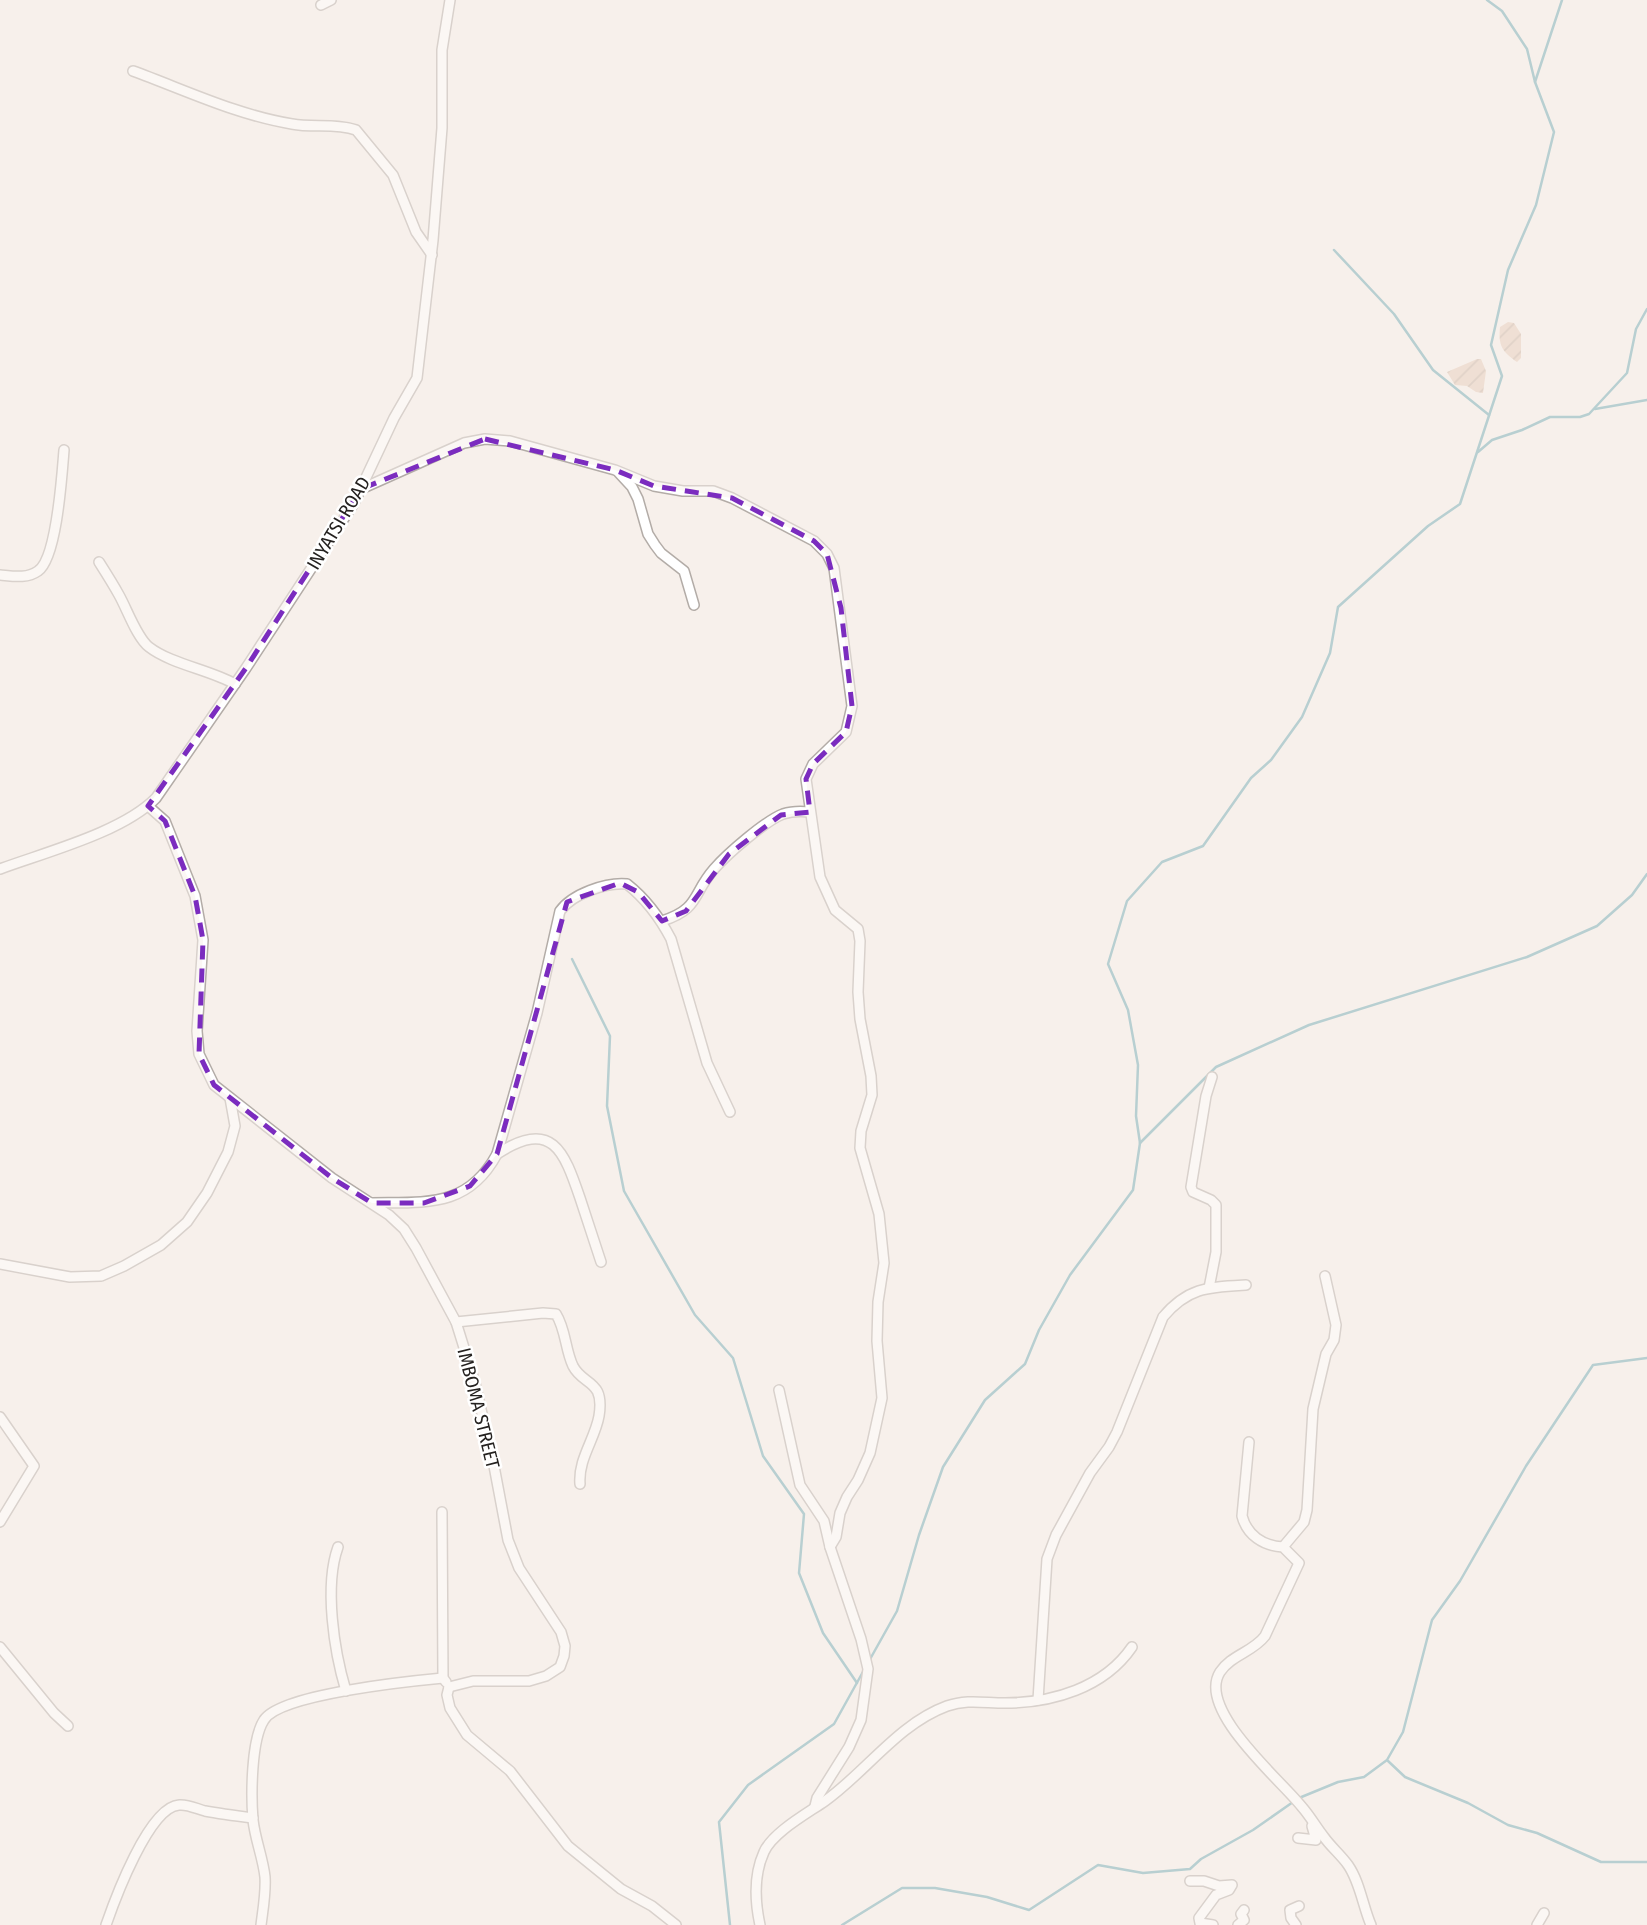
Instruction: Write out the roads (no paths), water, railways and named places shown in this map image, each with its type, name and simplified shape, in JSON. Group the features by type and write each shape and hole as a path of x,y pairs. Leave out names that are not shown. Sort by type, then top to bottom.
{"street":[{"path":"321,5 331,0"},
{"name":"INYATSI ROAD","path":"0,867 121,824 148,806 178,768 354,503 394,418 417,378 432,255 442,128 442,50 450,0"},
{"path":"133,71 257,116 292,124 356,130 393,175 416,232 432,255"},
{"path":"360,489 464,443 485,439 510,441 615,470 654,486 683,491 713,491 732,498 814,541 827,554 834,568 852,706 846,732 813,764 806,779 820,877 835,910 858,929 860,941 860,1019 872,1095 861,1131 860,1148 879,1214 884,1263 878,1302 877,1341 882,1398 870,1453 840,1513 836,1537 830,1547"},
{"path":"0,575 22,576 38,572 47,560 57,514 64,450"},
{"path":"615,470 632,487 648,534 655,545 661,553 684,570 694,605"},
{"path":"99,562 141,640 147,646 157,653 219,675 235,684"},
{"name":"IMBOMA STREET","path":"148,806 165,821 195,896 203,940 197,1031 199,1054 214,1085 332,1178 372,1203 404,1229 416,1248 456,1322 475,1383 508,1540 519,1568 561,1632 565,1646 559,1667 546,1676 529,1681 473,1681 346,1691 275,1710 264,1718 258,1734 253,1818"},
{"path":"662,921 686,911 712,870 767,824 780,815 794,811 810,811"},
{"path":"372,1203 424,1203 459,1194 489,1168 497,1154 537,1013 560,911 567,902 610,885 627,884 638,892 662,921 670,939 707,1063 730,1112"},
{"path":"1209,1288 1216,1252 1216,1205 1211,1200 1198,1196 1191,1187 1206,1096 1212,1077"},
{"path":"0,1264 70,1277 101,1276 161,1245 187,1222 207,1193 228,1152 234,1126 230,1098"},
{"path":"497,1154 513,1144 537,1138 551,1142 562,1151 601,1262"},
{"path":"1283,1547 1304,1522 1307,1510 1313,1409 1326,1354 1334,1340 1336,1325 1325,1276"},
{"path":"1038,1700 1047,1559 1056,1535 1117,1432 1163,1317 1175,1303 1188,1295 1209,1288 1245,1285"},
{"path":"456,1322 556,1314 561,1322 574,1367 592,1382 600,1405 598,1419 579,1474 580,1484"},
{"path":"779,1390 800,1485 824,1521 868,1669 861,1720 849,1747 817,1798 815,1806"},
{"path":"0,1417 34,1465 0,1522"},
{"path":"1249,1442 1242,1516 1244,1525 1264,1543 1283,1547 1299,1563 1265,1636 1257,1646 1237,1657 1220,1672 1216,1685 1225,1716 1244,1744 1302,1806 1350,1867 1371,1925"},
{"path":"442,1512 446,1683 450,1708 467,1735 510,1771 568,1846 621,1889 652,1906 676,1925"},
{"path":"338,1546 330,1581 340,1672 346,1691"},
{"path":"0,1647 54,1713 68,1726"},
{"path":"760,1925 755,1904 765,1850 905,1731 945,1707 963,1702 1004,1703 1064,1695 1086,1686 1125,1657 1132,1647"},
{"path":"106,1925 133,1859 159,1816 177,1805 253,1818 265,1876 261,1925"},
{"path":"1298,1838 1316,1840 1309,1816"},
{"path":"1190,1881 1205,1881 1219,1886 1232,1885 1229,1890 1216,1895 1199,1918 1200,1923 1213,1925"},
{"path":"1296,1925 1290,1910 1299,1906"},
{"path":"1238,1925 1244,1920 1241,1914 1244,1910"},
{"path":"1537,1925 1544,1913"}],"waterway":[{"path":"1487,0 1502,11 1527,49 1535,82"},
{"path":"869,1661 897,1611 919,1535 943,1467 985,1400 1025,1364 1039,1330 1070,1275 1133,1190 1140,1143 1136,1116 1138,1065 1128,1010 1108,964 1127,901 1162,862 1203,846 1251,778 1271,760 1302,717 1330,653 1338,607 1428,526 1460,504 1502,376 1491,345 1508,270 1536,205 1554,132 1535,82 1562,0"},
{"path":"1334,250 1394,314 1433,370 1489,415"},
{"path":"1478,452 1492,440 1550,417 1580,417 1589,414 1627,373 1636,329 1647,309"},
{"path":"1595,409 1647,400"},
{"path":"1140,1143 1216,1067 1309,1025 1527,957 1597,926 1632,895 1647,874"},
{"path":"572,959 610,1036 607,1106 624,1191 695,1315 733,1358 763,1456 804,1514 799,1573 823,1633 857,1683"},
{"path":"1299,1798 1338,1782 1364,1777 1387,1760 1403,1732 1432,1620 1460,1581 1526,1466 1593,1365 1647,1358"},
{"path":"730,1925 719,1822 748,1785 834,1724 864,1670"},
{"path":"1388,1761 1405,1777 1468,1803 1508,1825 1537,1833 1601,1862 1647,1862"},
{"path":"842,1925 902,1888 935,1888 987,1897 1029,1910 1098,1865 1143,1873 1190,1869 1201,1859 1253,1830 1293,1802"}]}
